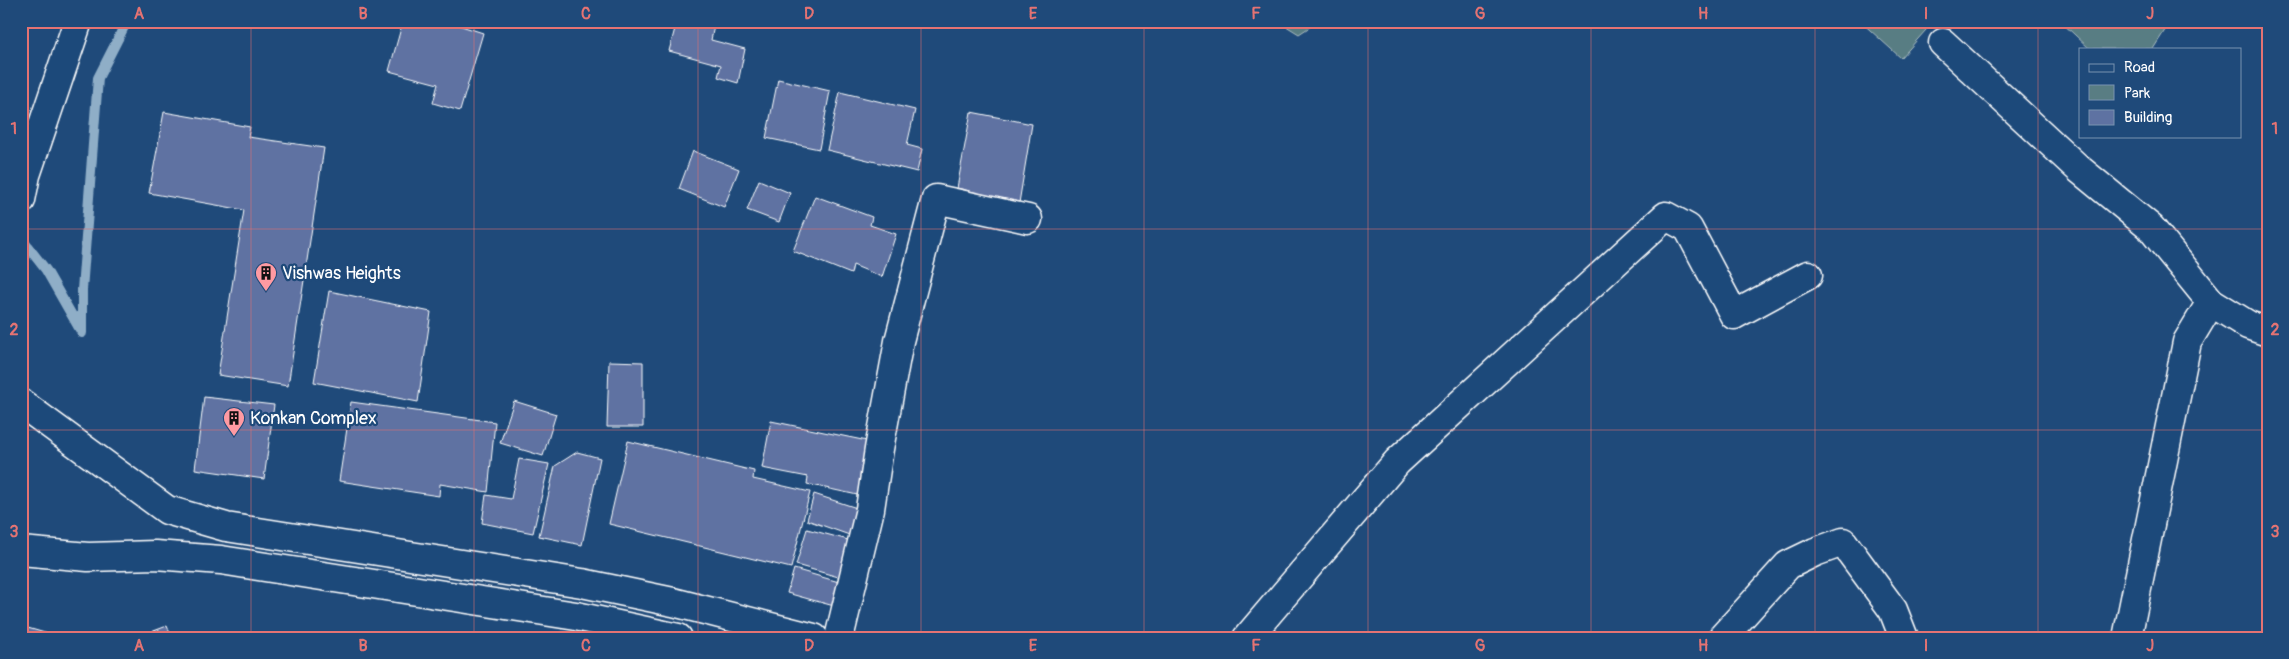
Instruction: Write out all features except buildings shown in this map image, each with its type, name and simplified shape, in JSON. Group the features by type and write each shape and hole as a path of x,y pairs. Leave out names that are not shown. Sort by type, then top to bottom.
{"main road":[{"path":"24,188 78,21"},
{"path":"1943,43 2080,169 2151,228 2211,302 2248,326 2268,332"},
{"path":"839,638 870,509 899,341 936,199 1028,219"},
{"path":"1247,638 1397,462 1666,216 1688,228 1734,315 1808,275"},
{"path":"2127,638 2187,342 2211,302"},
{"path":"21,403 167,510 226,527 582,582 673,602 814,638"},
{"path":"1722,638 1788,565 1815,552 1843,542 1893,610 1904,638"},
{"path":"21,551 88,557 155,555 221,560 576,616 678,638"}],"green space":[{"path":"1278,21 1319,21 1299,34"},
{"path":"1860,21 1934,21 1901,58"},
{"path":"2060,21 2171,21 2154,48 2089,48"}],"waterway":[{"path":"21,238 46,270 82,333 82,290 98,78 127,21"}],"place":[{"name":"Vishwas Heights","path":"266,292"},
{"name":"Konkan Complex","path":"234,437"}]}
